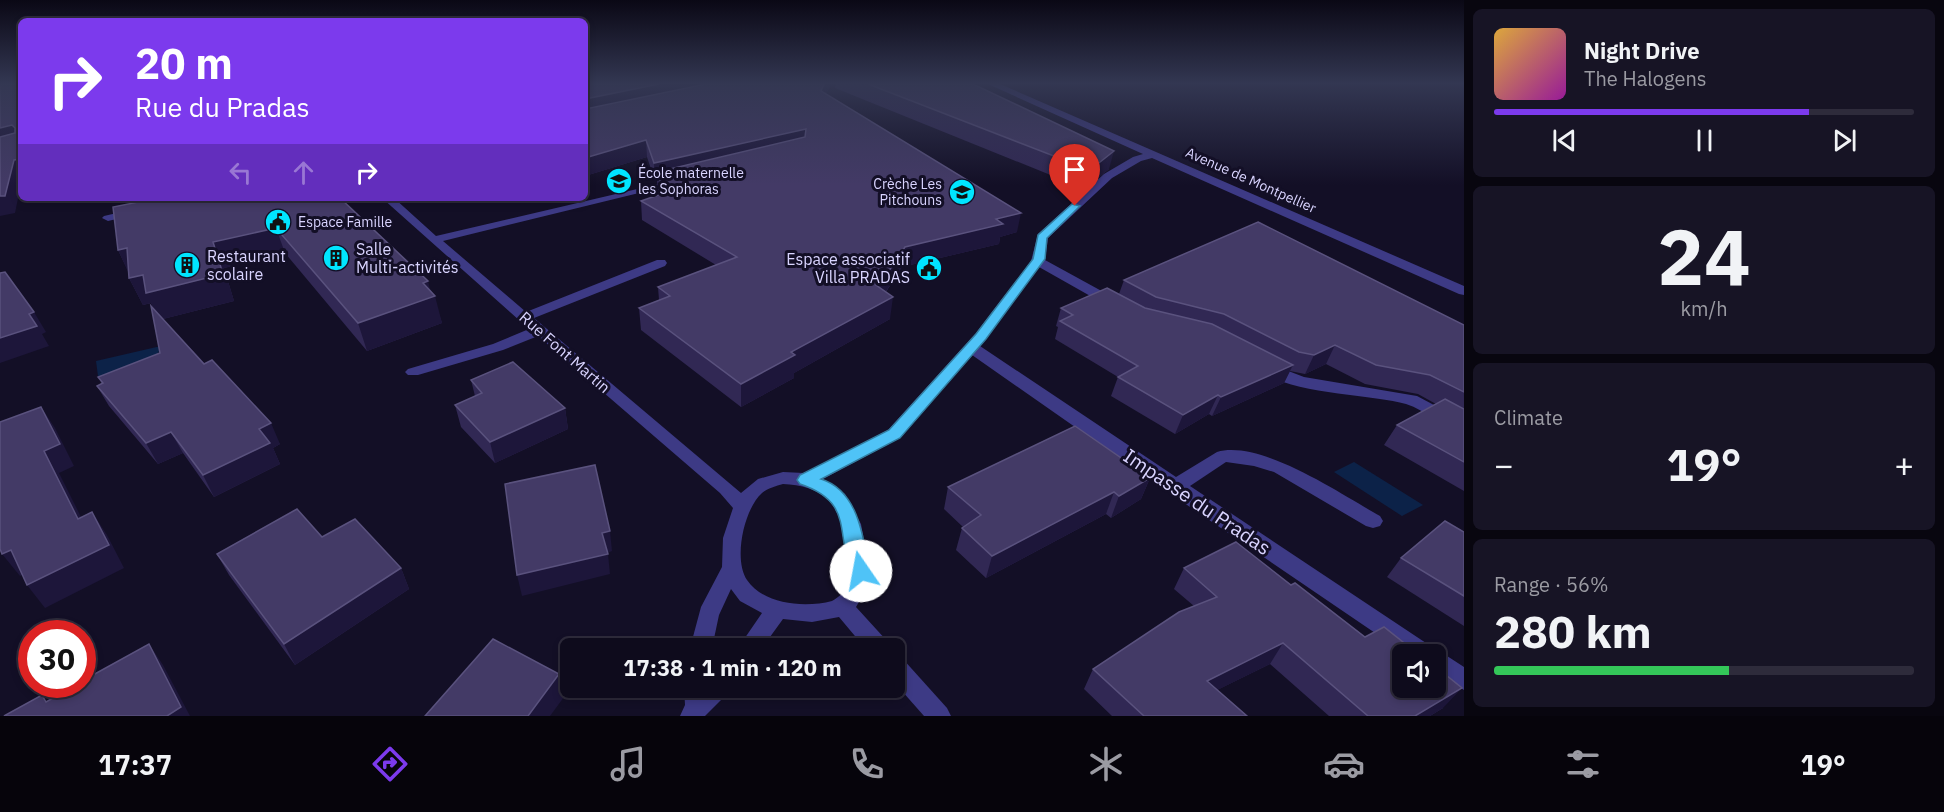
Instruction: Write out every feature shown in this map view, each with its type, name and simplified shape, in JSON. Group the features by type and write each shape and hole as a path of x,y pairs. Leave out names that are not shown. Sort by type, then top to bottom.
{"street":[{"name":"Avenue de Montpellier","path":"1069,117 1464,291"},
{"path":"806,480 894,434 971,347 1037,261 1042,237 1108,176 1137,159 1154,154"},
{"path":"434,240 687,178"},
{"name":"Rue Font Martin","path":"390,201 726,488 742,506"},
{"path":"108,218 151,208"},
{"path":"1037,261 1125,310"},
{"path":"525,317 661,263"},
{"path":"413,372 498,347 540,330"},
{"name":"Impasse du Pradas","path":"971,347 1174,487 1409,644"},
{"path":"1257,362 1285,377 1302,382 1411,400 1464,428"},
{"path":"1174,487 1223,456 1255,460 1280,468 1373,521"},
{"path":"783,478 806,480 822,485 835,495 849,516 861,571 858,584 843,607 826,612 777,610 747,594 739,586 732,569 733,535 742,506 755,489 767,482 783,478"},
{"path":"703,638 713,598 732,569"},
{"path":"843,607 870,638"},
{"path":"756,638 777,610"},
{"path":"1446,668 1464,680"},
{"path":"905,677 939,716"}],"water":[{"path":"161,346 156,358 101,378 98,376 96,361"},
{"path":"1354,462 1423,505 1402,516 1334,472"}],"building":[{"path":"0,117 18,117 18,159 14,160 5,196 0,196 0,137 15,133 15,128 12,125 0,128"},
{"path":"588,117 864,117 1021,213 996,219 1003,224 905,247 880,284 876,285 893,297 791,352 795,355 741,384 639,308 670,296 658,287 737,257 641,201 664,193 657,172 805,137 806,129 654,163 646,140 588,157"},
{"path":"954,117 1043,117 1114,151 1090,170"},
{"path":"143,201 343,201 428,281 423,283 435,296 358,323 276,228 213,242 223,274 146,293 143,275 129,278 127,248 118,250 113,207"},
{"path":"1258,222 1464,325 1464,392 1430,375 1376,365 1335,345 1314,355 1299,352 1224,314 1156,297 1124,280"},
{"path":"5,272 34,312 29,314 37,326 0,338 0,273"},
{"path":"1107,288 1145,308 1212,324 1293,365 1221,397 1218,395 1183,415 1118,377 1138,366 1060,321 1073,315 1061,308"},
{"path":"151,306 204,364 212,360 271,423 259,429 270,443 203,475 171,432 146,443 97,386 103,383 98,377 160,353"},
{"path":"513,362 565,408 490,442 455,405 482,393 471,380"},
{"path":"1445,399 1464,409 1464,462 1397,425"},
{"path":"41,407 60,444 44,451 78,519 92,512 109,545 27,585 11,550 2,554 0,549 0,422"},
{"path":"1075,426 1150,478 1119,496 1114,492 992,556 962,528 981,515 948,487"},
{"path":"595,465 610,531 602,533 608,554 517,575 505,484"},
{"path":"297,509 322,537 355,519 401,568 284,644 217,554"},
{"path":"1445,521 1464,532 1464,596 1401,558"},
{"path":"1236,542 1291,585 1295,583 1365,637 1384,627 1405,644 1392,644 1392,698 1445,698 1415,716 1368,716 1283,643 1207,681 1247,716 1144,716 1093,669 1179,612 1217,597 1184,568"},
{"path":"493,639 559,674 528,716 425,716"},
{"path":"149,644 181,707 167,716 4,716 37,698 44,698 46,702 53,698 96,698 96,673"},
{"path":"1446,675 1462,688 1446,698"}],"place":[{"name":"École maternelle les Sophoras","path":"619,181"},
{"name":"Crèche Les Pitchouns","path":"962,192"},
{"name":"Espace Famille","path":"278,222"},
{"name":"Salle Multi-activités","path":"336,258"},
{"name":"Restaurant scolaire","path":"187,265"},
{"name":"Espace associatif Villa PRADAS","path":"929,268"}],"route":[{"path":"861,571 849,516 835,495 822,485 806,480 877,445 894,434 981,336 1039,259 1042,237 1075,206"}]}
